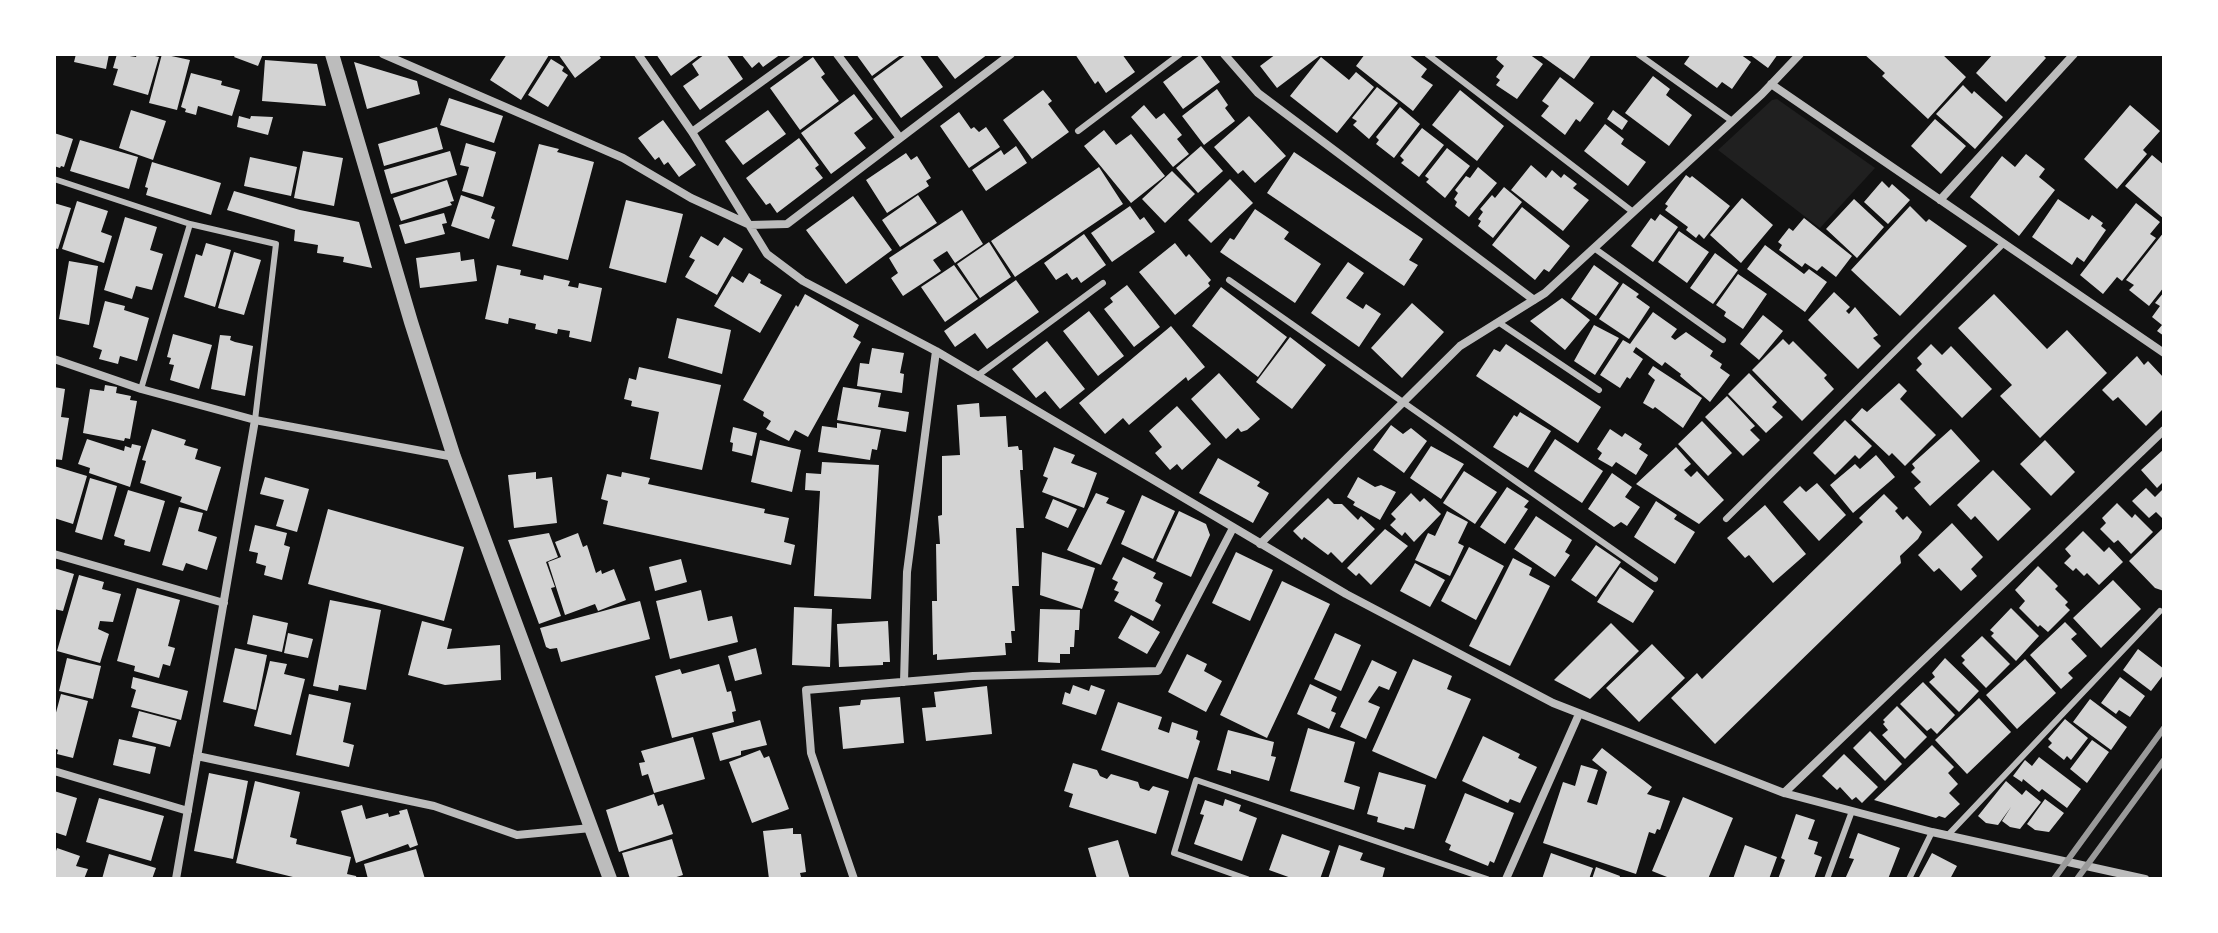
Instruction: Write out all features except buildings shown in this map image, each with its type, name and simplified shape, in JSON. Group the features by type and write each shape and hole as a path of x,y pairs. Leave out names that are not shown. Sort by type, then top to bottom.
{"street":[{"path":"332,54 454,457 610,879"},
{"path":"383,54 623,158 691,198 750,225 787,224 1011,54"},
{"path":"638,54 692,132 767,254 803,281 936,351 1346,594 1579,714 1784,793 1932,832 2145,879"},
{"path":"692,132 800,54"},
{"path":"837,54 900,138"},
{"path":"1224,54 1258,93 1534,300"},
{"path":"1260,544 1460,346 1534,300 1732,121 1800,54"},
{"path":"1940,200 2074,54"},
{"path":"1771,84 2164,353"},
{"path":"904,682 907,572 936,351"},
{"path":"54,359 141,389 255,420 454,457"},
{"path":"176,879 255,420"},
{"path":"1784,793 2164,430"},
{"path":"854,879 811,753 806,690 973,676 1158,671 1233,528"},
{"path":"54,554 224,603"},
{"path":"1506,879 1579,714"},
{"path":"197,756 434,806 517,835 591,828"},
{"path":"54,771 188,811"}],"lane":[{"path":"1078,131 1180,54"},
{"path":"1427,54 1633,212"},
{"path":"1638,54 1732,121"},
{"path":"54,179 190,224 276,244 255,420"},
{"path":"141,389 190,224"},
{"path":"1726,519 2004,243"},
{"path":"1594,248 1723,340"},
{"path":"1229,280 1655,579"},
{"path":"977,376 1103,283"},
{"path":"1498,322 1599,390"},
{"path":"1948,835 2160,611"},
{"path":"1247,879 1174,853 1196,780 1487,879"},
{"path":"1827,879 1852,811"},
{"path":"1909,879 1932,832"}],"shaded area":[{"path":"1777,99 1875,168 1820,228 1718,150 1772,100"}],"railway":[{"path":"2054,879 2164,728"},
{"path":"2077,879 2164,760"}]}
